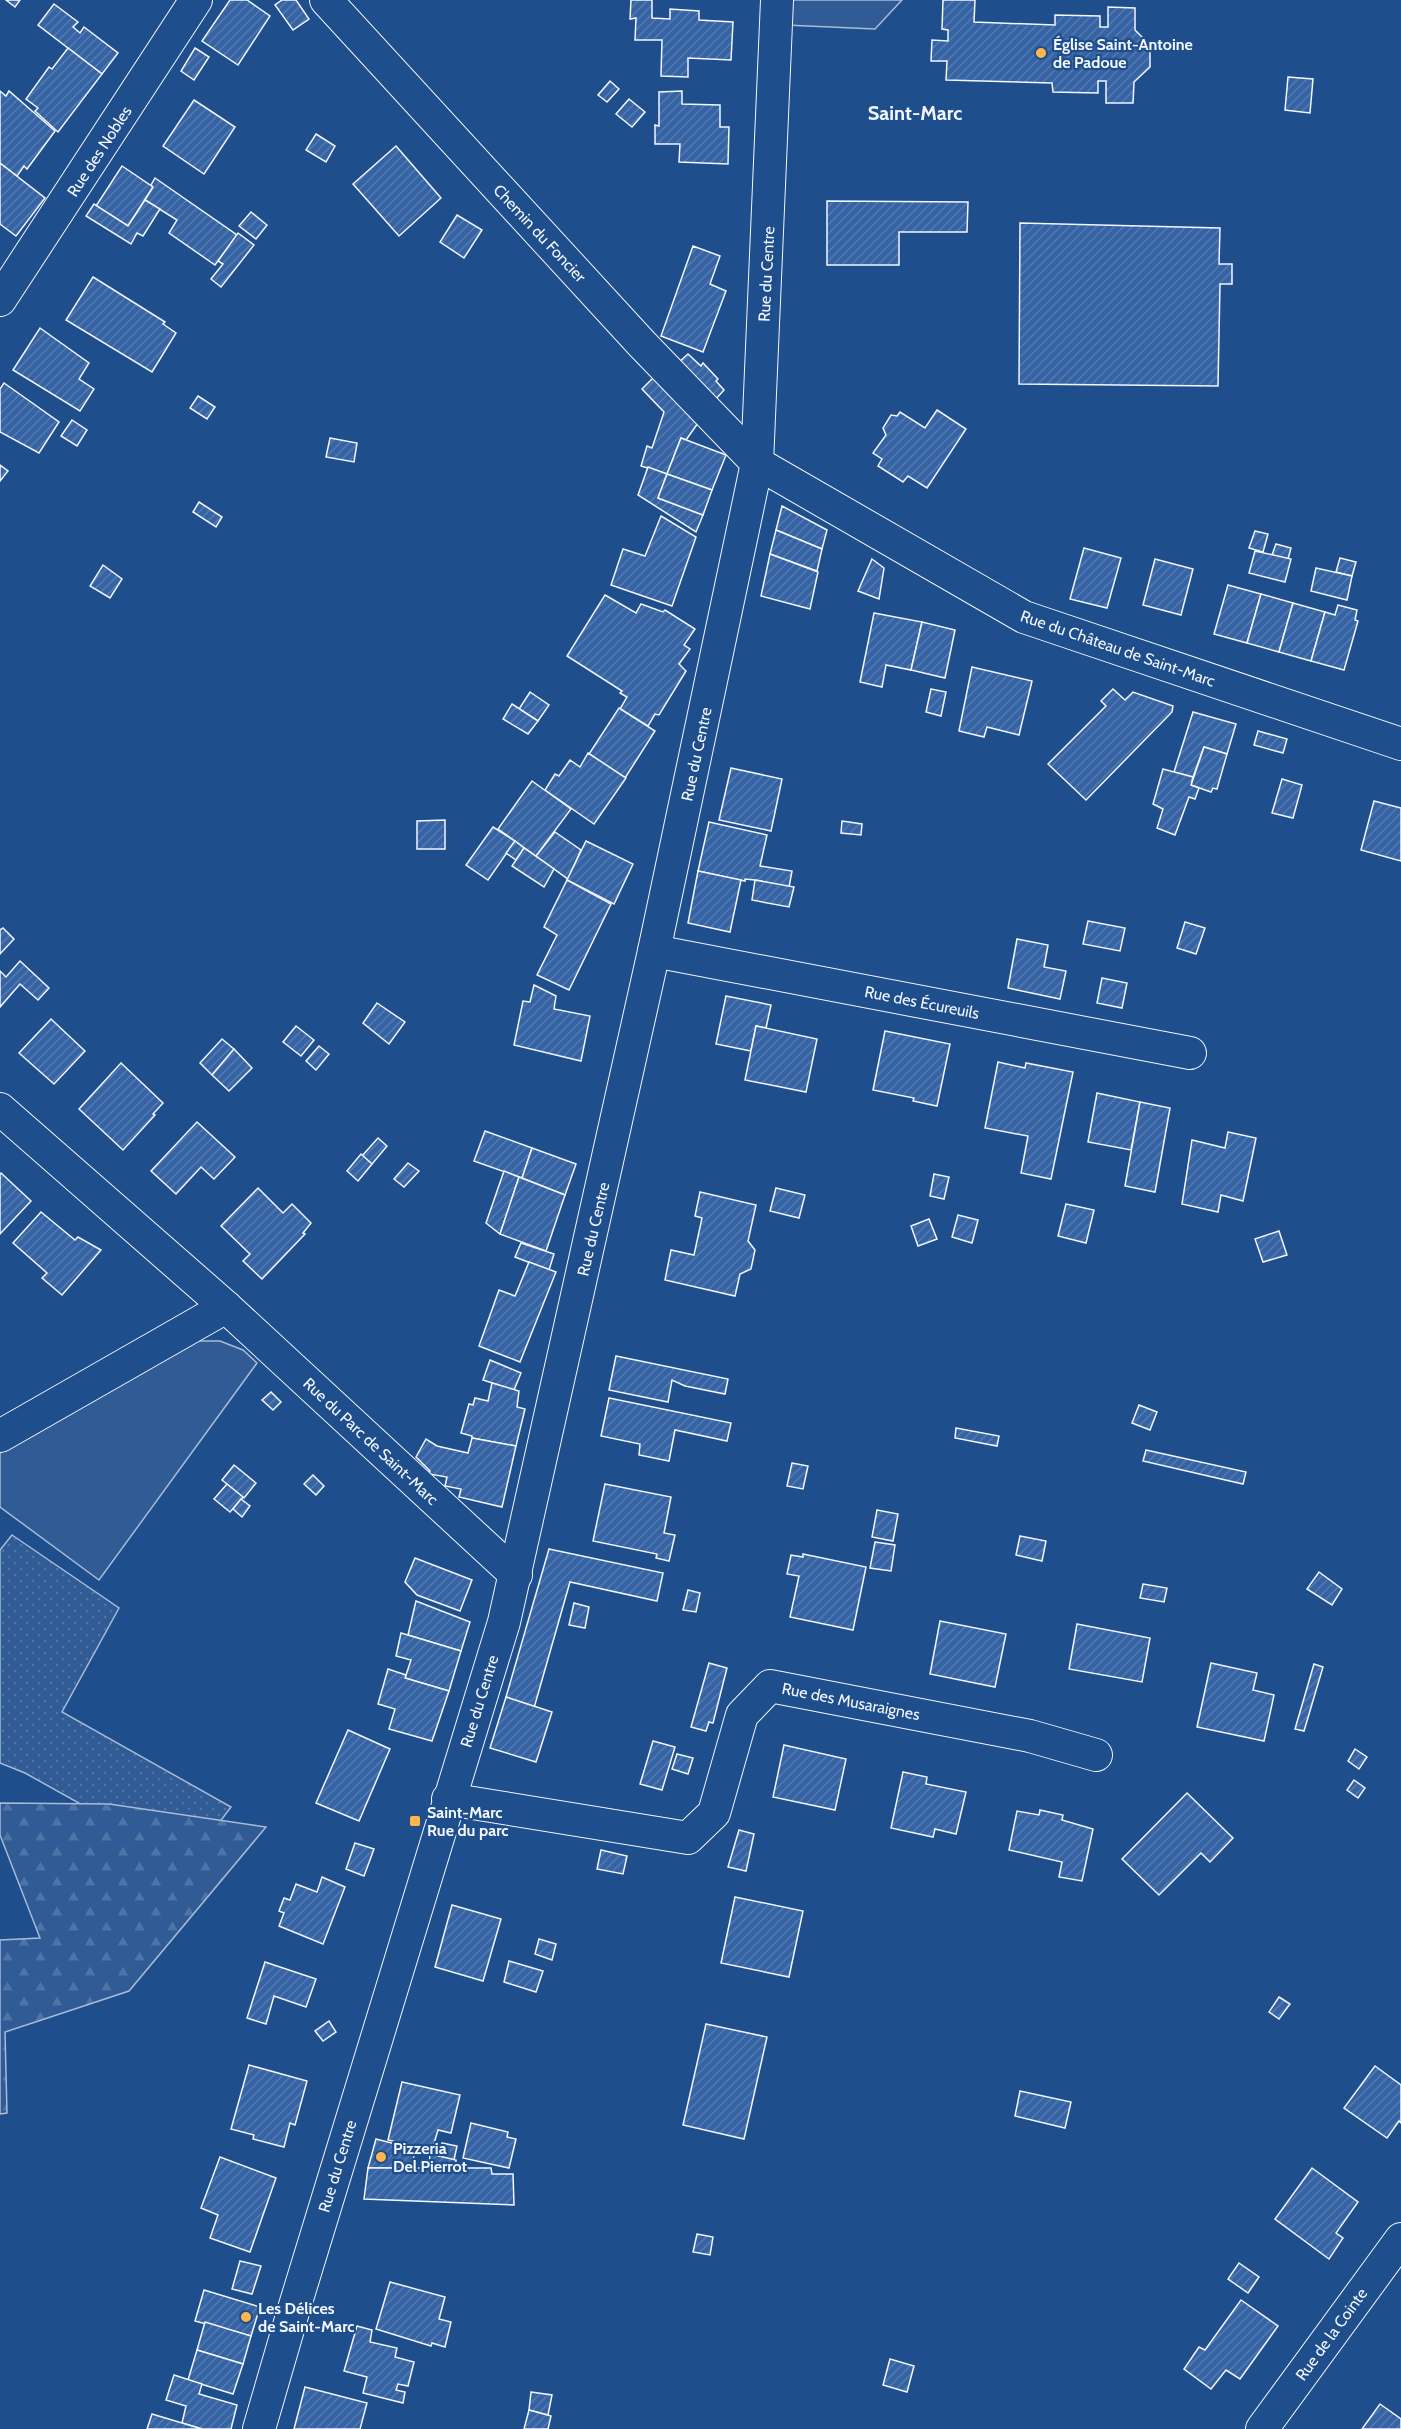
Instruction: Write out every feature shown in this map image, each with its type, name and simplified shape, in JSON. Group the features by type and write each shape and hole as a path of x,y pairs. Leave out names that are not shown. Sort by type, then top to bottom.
{"street":[{"name":"Rue des Nobles","path":"0,300 196,0"},
{"name":"Chemin du Foncier","path":"326,0 642,344 757,463"},
{"name":"Rue du Centre","path":"259,2429 516,1575 654,951 757,463 777,0"},
{"name":"Rue du Château de Saint-Marc","path":"757,463 1024,617 1401,744"},
{"name":"Rue des Écureuils","path":"654,951 1190,1053"},
{"name":"Rue du Parc de Saint-Marc","path":"0,1109 226,1307 516,1575"},
{"path":"0,1436 226,1307"},
{"name":"Rue des Musaraignes","path":"448,1798 688,1838 714,1812 742,1715 770,1686 1030,1736 1096,1755"},
{"name":"Rue de la Cointe","path":"1262,2429 1401,2240"}],"green space":[{"path":"12,1535 119,1608 62,1712 231,1807 188,1864 25,1773 0,1763 0,1550"},
{"path":"0,1803 109,1804 266,1827 129,1991 5,2032 7,2113 0,2114 0,1940 40,1938 0,1835"}],"shaded area":[{"path":"789,0 902,0 875,29 785,25"},
{"path":"188,1341 220,1341 243,1350 257,1363 99,1580 0,1507 0,1448"}],"building":[{"path":"6,0 20,0 15,7"},
{"path":"230,0 247,0 270,16 238,65 202,41"},
{"path":"282,0 296,0 309,19 293,30 275,5"},
{"path":"631,0 652,0 652,18 670,19 670,9 699,11 699,20 733,22 731,60 688,58 688,77 661,76 662,40 635,40 636,18 630,19"},
{"name":"Église Saint-Antoine de Padoue","path":"943,0 975,0 974,22 1055,25 1055,15 1100,16 1100,27 1108,27 1108,7 1135,8 1135,30 1150,45 1150,67 1134,82 1133,103 1106,103 1106,81 1098,81 1098,93 1053,92 1052,83 946,80 947,61 931,61 932,40 948,41 948,30 942,29"},
{"path":"54,4 78,22 73,27 80,33 84,27 118,53 102,74 38,25"},
{"path":"68,48 102,74 58,132 35,111 38,108 26,99 49,67 52,69"},
{"path":"195,48 209,57 194,80 181,71"},
{"path":"1288,77 1313,79 1310,113 1285,110"},
{"path":"610,81 619,89 607,102 598,95"},
{"path":"0,91 6,96 9,91 55,131 27,169 24,166 17,176 0,163"},
{"path":"682,91 682,104 720,105 720,127 729,127 728,164 679,162 680,144 655,144 655,125 659,126 659,92"},
{"path":"629,99 645,112 632,127 616,114"},
{"path":"194,100 235,127 204,174 163,146"},
{"path":"316,134 335,146 326,162 306,150"},
{"path":"396,146 441,198 399,236 353,184"},
{"path":"0,163 45,198 16,236 0,224"},
{"path":"122,166 153,187 128,226 96,206"},
{"path":"155,178 237,235 215,265 169,233 177,220 145,200 153,187 151,185"},
{"path":"145,200 160,209 143,236 137,233 131,244 86,216 94,204 128,226"},
{"path":"827,201 968,202 967,232 899,232 899,265 827,265"},
{"path":"251,212 267,225 256,239 239,226"},
{"path":"457,215 482,230 464,258 440,242"},
{"path":"1020,223 1220,228 1219,264 1232,264 1232,284 1220,284 1218,386 1019,384"},
{"path":"238,233 254,245 221,287 211,279 223,264 218,261"},
{"path":"693,246 720,256 710,284 726,291 703,352 661,336"},
{"path":"93,277 165,322 163,324 176,333 152,372 66,320"},
{"path":"40,328 89,363 79,379 94,389 80,411 13,370"},
{"path":"688,354 701,366 703,363 718,379 716,381 724,390 715,400 678,363"},
{"path":"655,376 698,423 686,440 681,438 667,474 641,466 647,446 652,448 664,412 642,389"},
{"path":"4,383 59,422 39,453 0,432 0,389"},
{"path":"198,396 215,407 207,419 190,408"},
{"path":"937,410 966,429 927,488 908,476 903,482 878,466 882,459 873,453 886,435 883,428 891,415 897,416 900,412 925,428"},
{"path":"72,420 87,430 77,446 61,436"},
{"path":"330,438 357,443 354,462 326,457"},
{"path":"681,438 726,455 712,490 667,474"},
{"path":"0,465 8,471 0,481"},
{"path":"648,467 667,474 658,498 703,515 696,532 638,495"},
{"path":"667,474 712,490 703,515 658,498"},
{"path":"199,502 222,517 216,527 193,512"},
{"path":"782,506 827,530 822,549 776,530"},
{"path":"661,516 696,537 672,606 611,585 623,549 645,556"},
{"path":"776,530 822,549 817,571 770,554"},
{"path":"1255,531 1268,534 1263,552 1249,548"},
{"path":"1276,544 1291,548 1288,559 1272,555"},
{"path":"1084,548 1121,558 1107,608 1070,599"},
{"path":"1255,551 1291,559 1285,582 1249,573"},
{"path":"770,554 818,572 810,609 761,596"},
{"path":"1340,558 1356,562 1352,576 1336,572"},
{"path":"872,559 884,568 879,599 858,591"},
{"path":"1155,559 1193,569 1181,615 1143,605"},
{"path":"103,565 122,579 110,598 90,586"},
{"path":"1316,568 1352,576 1347,600 1311,591"},
{"path":"1228,585 1261,594 1247,643 1214,634"},
{"path":"1261,594 1293,603 1279,652 1247,643"},
{"path":"605,595 636,613 641,604 663,612 665,610 695,629 684,645 690,649 679,664 686,671 659,715 655,714 648,726 620,709 627,697 620,693 622,691 567,656"},
{"path":"1293,603 1325,612 1311,661 1279,652"},
{"path":"1338,605 1357,610 1355,620 1358,621 1344,670 1311,661 1325,612 1335,615"},
{"path":"874,613 922,622 911,670 886,665 882,687 860,682"},
{"path":"922,622 955,630 945,678 911,670"},
{"path":"972,667 1032,681 1019,735 987,727 984,737 959,731"},
{"path":"931,689 946,692 941,716 926,712"},
{"path":"1113,689 1125,700 1133,692 1173,706 1172,712 1086,800 1048,764 1106,706 1101,701"},
{"path":"530,692 549,705 538,721 519,709"},
{"path":"512,704 538,721 528,734 503,719"},
{"path":"619,708 655,731 625,778 589,754"},
{"path":"1193,712 1236,724 1227,754 1204,747 1193,777 1174,772"},
{"path":"1258,731 1287,739 1283,753 1254,745"},
{"path":"1204,747 1227,754 1217,789 1213,788 1211,792 1191,785"},
{"path":"588,753 626,778 594,824 545,790 555,774 559,776 570,760 580,767"},
{"path":"731,768 782,779 771,831 719,820"},
{"path":"1163,769 1193,777 1191,785 1199,788 1195,799 1189,797 1175,835 1157,828 1163,809 1153,804"},
{"path":"1282,779 1302,785 1293,818 1272,813"},
{"path":"532,781 571,809 536,856 498,829"},
{"path":"1374,801 1401,808 1401,861 1361,850"},
{"path":"445,820 445,849 417,849 417,821"},
{"path":"842,821 862,824 861,835 841,833"},
{"path":"709,822 767,835 760,866 792,871 789,887 698,871"},
{"path":"493,827 515,841 488,880 466,865"},
{"path":"555,832 581,850 568,879 536,856"},
{"path":"515,841 524,848 516,860 506,853"},
{"path":"586,841 633,864 614,904 567,880"},
{"path":"524,848 554,869 544,887 512,866"},
{"path":"698,871 741,880 730,932 688,923"},
{"path":"567,880 611,904 569,990 537,975 557,935 544,927"},
{"path":"755,880 794,887 789,907 752,900"},
{"path":"1088,921 1125,928 1120,951 1083,944"},
{"path":"1185,922 1205,928 1196,954 1177,948"},
{"path":"3,928 14,939 0,954 0,930"},
{"path":"1017,939 1048,945 1044,967 1066,971 1060,999 1008,988"},
{"path":"20,961 49,988 38,1000 20,984 0,1007 0,971 6,977"},
{"path":"1102,978 1127,983 1122,1008 1097,1003"},
{"path":"534,985 556,996 554,1009 590,1016 581,1061 514,1045 523,1001 530,1002"},
{"path":"726,996 771,1005 766,1028 756,1026 751,1051 716,1044"},
{"path":"377,1003 405,1022 389,1044 363,1023"},
{"path":"51,1019 85,1051 54,1084 19,1053"},
{"path":"296,1026 314,1040 301,1056 283,1042"},
{"path":"756,1026 817,1039 806,1092 745,1080"},
{"path":"885,1031 950,1044 937,1106 913,1101 914,1098 873,1090"},
{"path":"222,1039 234,1049 212,1075 200,1063"},
{"path":"319,1046 329,1054 316,1070 306,1061"},
{"path":"234,1049 252,1068 229,1091 212,1075"},
{"path":"998,1062 1025,1068 1026,1063 1073,1072 1051,1179 1021,1173 1028,1136 985,1128"},
{"path":"121,1063 163,1103 123,1150 79,1109"},
{"path":"1097,1093 1140,1102 1131,1150 1088,1142"},
{"path":"1140,1102 1170,1108 1155,1192 1125,1186"},
{"path":"197,1122 235,1157 214,1179 201,1167 176,1194 151,1171"},
{"path":"485,1131 532,1148 522,1178 474,1161"},
{"path":"1228,1132 1256,1138 1243,1201 1221,1195 1218,1212 1182,1204 1192,1140 1225,1148"},
{"path":"378,1138 387,1146 372,1164 362,1156"},
{"path":"532,1148 576,1164 565,1195 522,1178"},
{"path":"361,1154 372,1164 358,1181 347,1171"},
{"path":"408,1163 419,1171 404,1187 394,1179"},
{"path":"504,1171 519,1177 500,1234 486,1223"},
{"path":"0,1174 31,1201 0,1234"},
{"path":"934,1174 949,1177 944,1199 930,1196"},
{"path":"519,1177 565,1195 546,1251 500,1234"},
{"path":"258,1188 283,1213 292,1204 311,1223 303,1233 305,1234 262,1279 243,1261 250,1254 221,1226"},
{"path":"776,1188 805,1195 799,1218 770,1211"},
{"path":"700,1192 756,1205 748,1241 755,1250 751,1269 740,1274 735,1296 665,1280 671,1250 694,1255 702,1218 695,1216"},
{"path":"1066,1204 1094,1210 1086,1243 1058,1236"},
{"path":"41,1212 75,1240 78,1237 101,1250 62,1295 42,1278 47,1273 13,1243"},
{"path":"958,1215 978,1220 972,1243 952,1237"},
{"path":"929,1219 937,1239 918,1246 911,1226"},
{"path":"1279,1231 1287,1255 1263,1262 1255,1239"},
{"path":"521,1243 554,1254 549,1270 515,1257"},
{"path":"529,1262 556,1272 520,1362 479,1346 499,1290 515,1296"},
{"path":"616,1356 728,1379 725,1394 685,1386 672,1380 668,1402 609,1390"},
{"path":"490,1360 521,1373 514,1390 483,1380"},
{"path":"492,1383 519,1391 517,1407 525,1409 516,1446 472,1438 472,1436 461,1433 469,1404 473,1405 475,1398 488,1401"},
{"path":"271,1392 281,1402 273,1410 262,1400"},
{"path":"609,1398 731,1423 727,1441 675,1430 669,1461 639,1455 640,1444 601,1436"},
{"path":"1139,1405 1157,1412 1150,1430 1132,1423"},
{"path":"956,1428 999,1436 997,1446 955,1438"},
{"path":"472,1438 516,1446 502,1507 459,1497 461,1489 445,1486 447,1477 429,1474 430,1471 416,1457 426,1439 437,1446 468,1453"},
{"path":"1146,1450 1246,1472 1243,1484 1143,1461"},
{"path":"792,1463 808,1466 803,1489 787,1486"},
{"path":"234,1465 256,1483 244,1498 222,1480"},
{"path":"313,1475 324,1486 316,1495 304,1484"},
{"path":"227,1484 243,1497 230,1512 214,1499"},
{"path":"605,1484 671,1497 664,1533 675,1535 669,1561 656,1558 657,1554 593,1541"},
{"path":"241,1499 250,1506 242,1517 233,1509"},
{"path":"877,1510 898,1514 893,1541 872,1537"},
{"path":"1020,1536 1046,1541 1042,1561 1016,1555"},
{"path":"875,1542 895,1545 891,1571 870,1568"},
{"path":"549,1549 663,1573 657,1601 570,1582 534,1708 506,1697"},
{"path":"803,1554 866,1567 853,1630 790,1617 799,1576 787,1574 791,1555 803,1557"},
{"path":"415,1558 472,1580 460,1611 417,1595 405,1582"},
{"path":"1319,1572 1342,1589 1332,1605 1307,1589"},
{"path":"1143,1584 1167,1588 1164,1602 1140,1598"},
{"path":"688,1590 700,1593 696,1612 683,1610"},
{"path":"416,1601 470,1622 461,1651 408,1635"},
{"path":"574,1603 589,1607 585,1628 569,1625"},
{"path":"940,1621 1006,1634 995,1687 930,1674"},
{"path":"1077,1624 1150,1638 1142,1682 1069,1669"},
{"path":"401,1633 461,1651 449,1691 405,1678 411,1660 396,1656"},
{"path":"709,1663 727,1668 713,1723 709,1722 706,1731 691,1727"},
{"path":"1211,1663 1257,1673 1253,1690 1274,1695 1264,1741 1197,1727"},
{"path":"1314,1664 1323,1667 1304,1731 1295,1729"},
{"path":"388,1669 406,1675 405,1678 449,1691 432,1741 389,1729 395,1709 378,1704"},
{"path":"506,1697 552,1712 536,1762 490,1748"},
{"path":"348,1730 390,1749 359,1821 316,1803"},
{"path":"653,1741 675,1747 662,1790 640,1784"},
{"path":"784,1745 846,1759 835,1810 773,1797"},
{"path":"1355,1749 1367,1757 1359,1769 1348,1761"},
{"path":"677,1754 693,1758 688,1774 672,1769"},
{"path":"903,1772 927,1777 926,1784 966,1792 956,1834 935,1829 933,1837 891,1828"},
{"path":"1354,1780 1365,1788 1358,1798 1347,1790"},
{"path":"1187,1793 1233,1838 1210,1862 1201,1853 1159,1895 1122,1859"},
{"path":"1040,1810 1063,1815 1062,1820 1093,1829 1082,1881 1059,1877 1062,1862 1009,1850 1017,1811 1039,1815"},
{"path":"739,1830 754,1834 746,1871 728,1867"},
{"path":"355,1843 374,1849 364,1876 346,1869"},
{"path":"601,1850 627,1856 623,1874 597,1869"},
{"path":"322,1877 345,1887 323,1944 279,1926 284,1913 279,1911 284,1898 290,1900 296,1884 317,1892"},
{"path":"735,1897 803,1911 789,1977 721,1963"},
{"path":"452,1905 501,1919 483,1981 435,1967"},
{"path":"539,1939 556,1944 552,1960 535,1954"},
{"path":"509,1961 543,1971 536,1992 504,1982"},
{"path":"265,1962 316,1979 306,2007 274,1996 266,2024 247,2018"},
{"path":"1279,1997 1290,2004 1279,2019 1269,2012"},
{"path":"329,2021 336,2032 323,2041 315,2031"},
{"path":"706,2024 767,2037 744,2139 683,2125"},
{"path":"249,2065 307,2081 295,2125 290,2123 284,2147 253,2139 254,2135 231,2129"},
{"path":"1375,2066 1401,2085 1401,2123 1399,2121 1387,2138 1344,2108"},
{"path":"402,2082 460,2095 451,2133 438,2130 432,2150 388,2140"},
{"path":"1020,2091 1071,2102 1065,2128 1015,2116"},
{"path":"471,2123 508,2132 507,2137 516,2139 509,2168 463,2158"},
{"path":"376,2139 415,2149 412,2168 368,2168"},
{"path":"442,2143 457,2146 454,2160 438,2157"},
{"path":"430,2154 456,2160 456,2168 429,2168"},
{"path":"220,2157 276,2178 250,2252 210,2238 218,2215 201,2208"},
{"path":"368,2168 491,2168 492,2174 513,2174 514,2205 364,2199"},
{"path":"1312,2168 1358,2202 1336,2233 1343,2238 1329,2259 1275,2219"},
{"path":"697,2234 713,2237 710,2255 693,2252"},
{"path":"240,2261 261,2266 252,2294 232,2289"},
{"path":"1239,2263 1259,2277 1248,2293 1228,2279"},
{"path":"390,2282 445,2297 439,2319 451,2322 445,2347 432,2343 431,2346 376,2329"},
{"path":"204,2290 260,2307 251,2336 195,2321"},
{"path":"1241,2300 1278,2326 1240,2379 1226,2370 1211,2389 1184,2369 1199,2347 1205,2350"},
{"path":"205,2322 251,2336 243,2364 197,2350"},
{"path":"357,2326 372,2330 370,2342 397,2348 395,2357 414,2362 408,2386 398,2384 396,2390 405,2392 403,2403 363,2393 367,2377 344,2371"},
{"path":"197,2350 243,2364 233,2394 188,2380"},
{"path":"890,2359 914,2366 907,2392 883,2385"},
{"path":"174,2375 202,2384 199,2394 237,2405 231,2429 202,2429 182,2423 186,2406 166,2400"},
{"path":"305,2387 367,2403 360,2429 294,2429"},
{"path":"531,2392 552,2395 548,2415 529,2410"},
{"path":"1380,2404 1401,2419 1401,2429 1362,2429"},
{"path":"529,2410 551,2416 548,2429 524,2429"},
{"path":"152,2414 202,2429 147,2429"}],"place":[{"name":"Église Saint-Antoine de Padoue","path":"1041,53"},
{"name":"Saint-Marc Rue du parc","path":"415,1821"},
{"name":"Pizzeria Del Pierrot","path":"381,2157"},
{"name":"Les Délices de Saint-Marc","path":"246,2317"}],"district":[{"name":"Saint-Marc","path":"915,113"}]}
